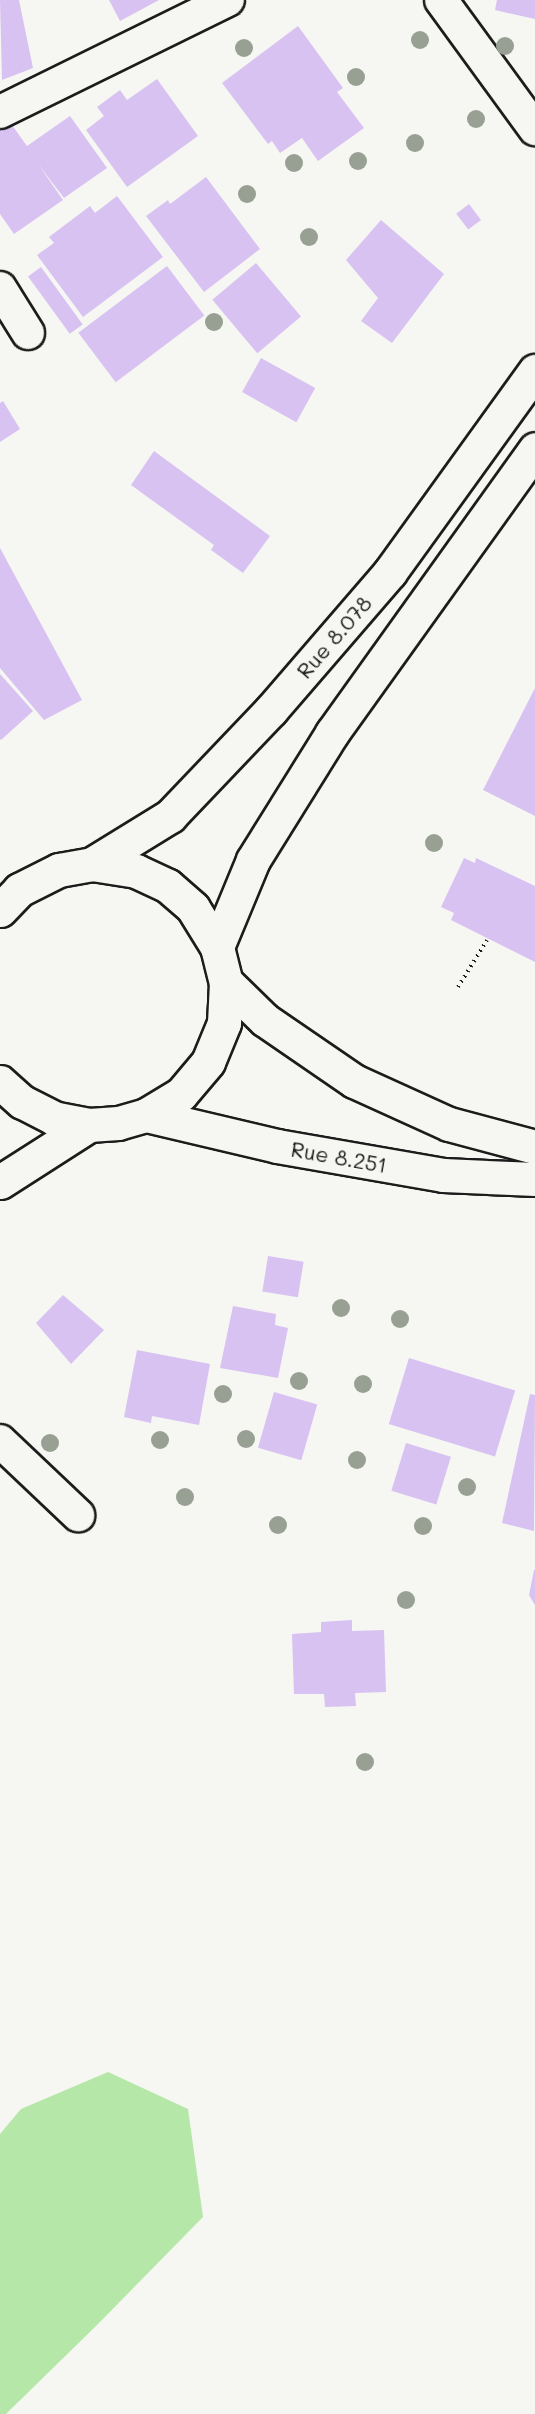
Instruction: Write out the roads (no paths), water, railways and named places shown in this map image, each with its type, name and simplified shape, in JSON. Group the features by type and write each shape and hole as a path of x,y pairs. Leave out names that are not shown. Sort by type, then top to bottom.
{"highway":[{"name":"Rue 8.078","path":"92,864 170,816 271,710 390,572 535,371"},
{"path":"217,947 253,860 332,733 535,449"},
{"path":"0,909 19,890 59,870 92,864 136,871 168,886 194,908 217,947 226,982 224,1023 208,1062 181,1094 146,1115 118,1123 89,1125 54,1118 22,1102 0,1082"},
{"path":"226,982 266,1020 354,1081 449,1124 535,1147"},
{"name":"Rue 8.251","path":"146,1115 277,1146 443,1175 535,1179"},
{"path":"0,1182 89,1125"}],"street":[{"path":"0,112 228,0"},
{"path":"441,0 535,129"},
{"path":"0,288 28,333"},
{"path":"0,1441 78,1515"}]}
